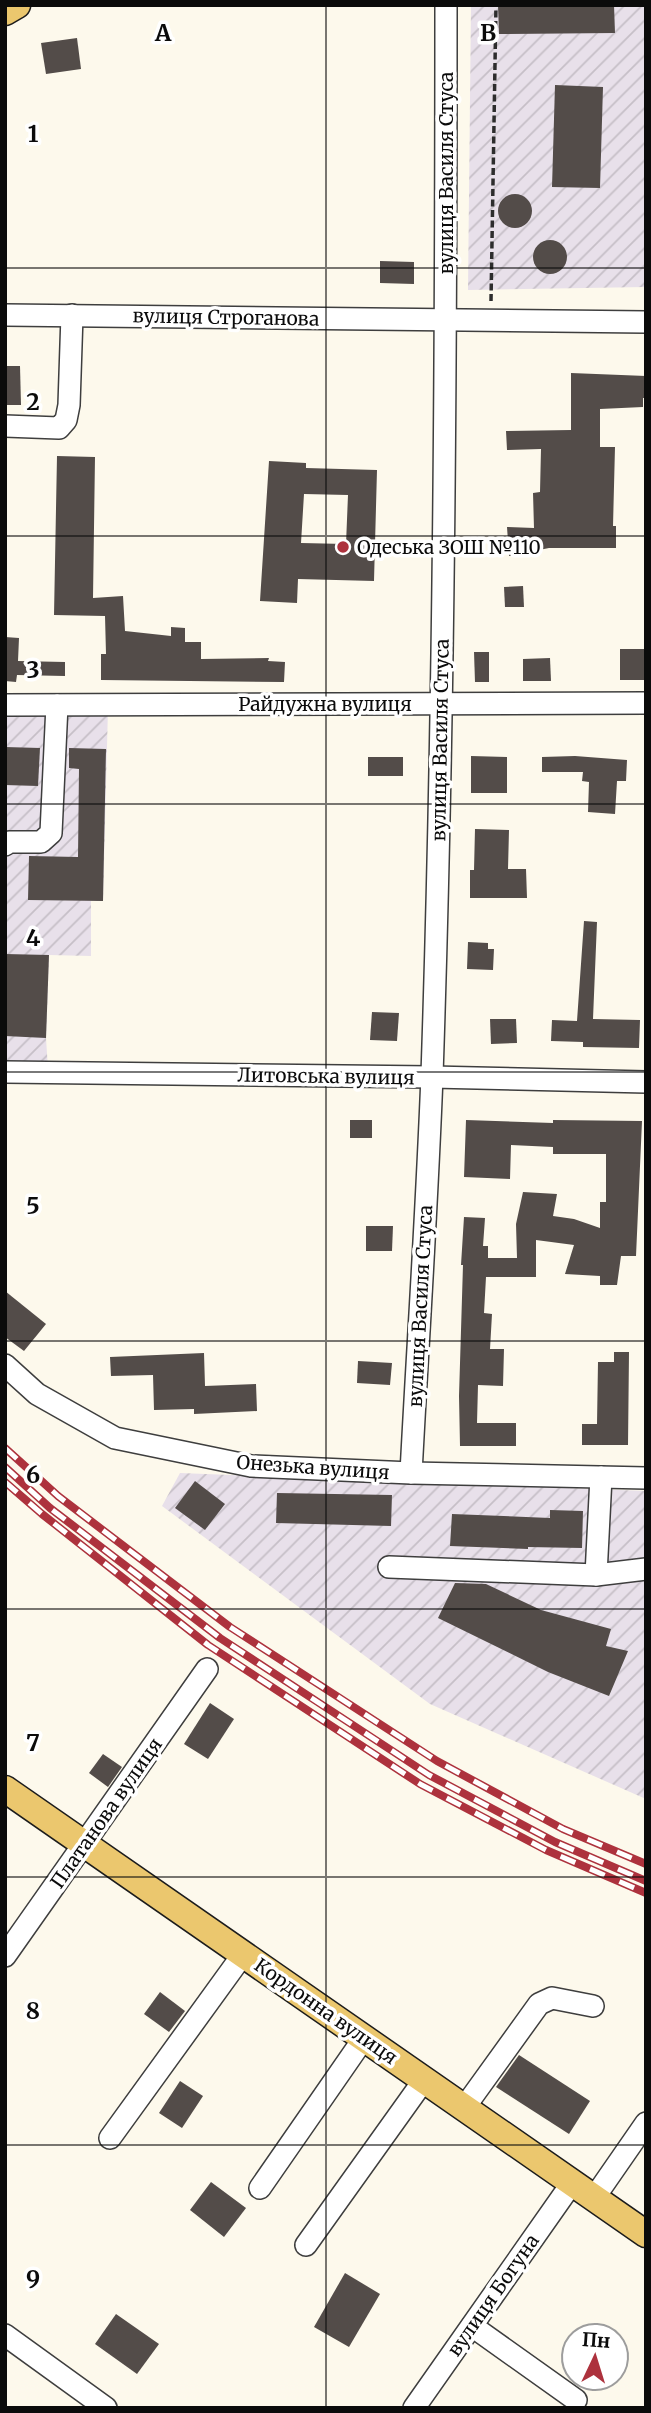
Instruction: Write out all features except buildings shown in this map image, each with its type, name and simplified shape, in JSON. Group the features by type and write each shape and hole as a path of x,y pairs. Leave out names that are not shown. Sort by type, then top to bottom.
{"main road":[{"path":"5,12 17,5"},
{"name":"Кордонна вулиця","path":"5,1788 646,2234"}],"street":[{"name":"вулиця Василя Стуса","path":"411,1473 432,1077 441,704 446,319 446,5"},
{"name":"вулиця Строганова","path":"5,315 646,321"},
{"path":"5,426 59,428 66,420 69,405 72,315"},
{"name":"Райдужна вулиця","path":"5,705 646,703"},
{"path":"5,845 9,842 41,842 51,833 57,705"},
{"name":"Литовська вулиця","path":"5,1072 646,1082"},
{"name":"Онезька вулиця","path":"5,1365 37,1394 115,1438 251,1466 411,1473 646,1478"},
{"path":"596,1575 601,1478"},
{"path":"389,1567 596,1575 646,1569"},
{"name":"Платанова вулиця","path":"5,1956 207,1669"},
{"path":"110,2138 244,1953"},
{"path":"464,2108 539,2004 552,1998 593,2006"},
{"path":"260,2188 364,2038"},
{"path":"306,2245 424,2080"},
{"name":"вулиця Богуна","path":"414,2408 472,2326 583,2190 646,2123"},
{"path":"472,2326 576,2400"},
{"path":"5,2335 106,2408"}],"path":[{"path":"491,321 496,5"}],"shaded area":[{"path":"471,5 646,5 646,287 468,290"},
{"path":"5,706 108,708 103,901 91,901 91,956 49,955 46,1038 48,1069 5,1061"},
{"path":"180,1473 646,1491 646,1799 430,1704 162,1506"}],"railway":[{"path":"5,1448 58,1496 230,1627 437,1761 563,1829 646,1864"},
{"path":"5,1467 50,1508 220,1638 429,1775 555,1842 646,1881"},
{"path":"5,1482 208,1645 420,1784 546,1850 646,1893"}],"place":[{"name":"Одеська ЗОШ №110","path":"343,547"}]}
